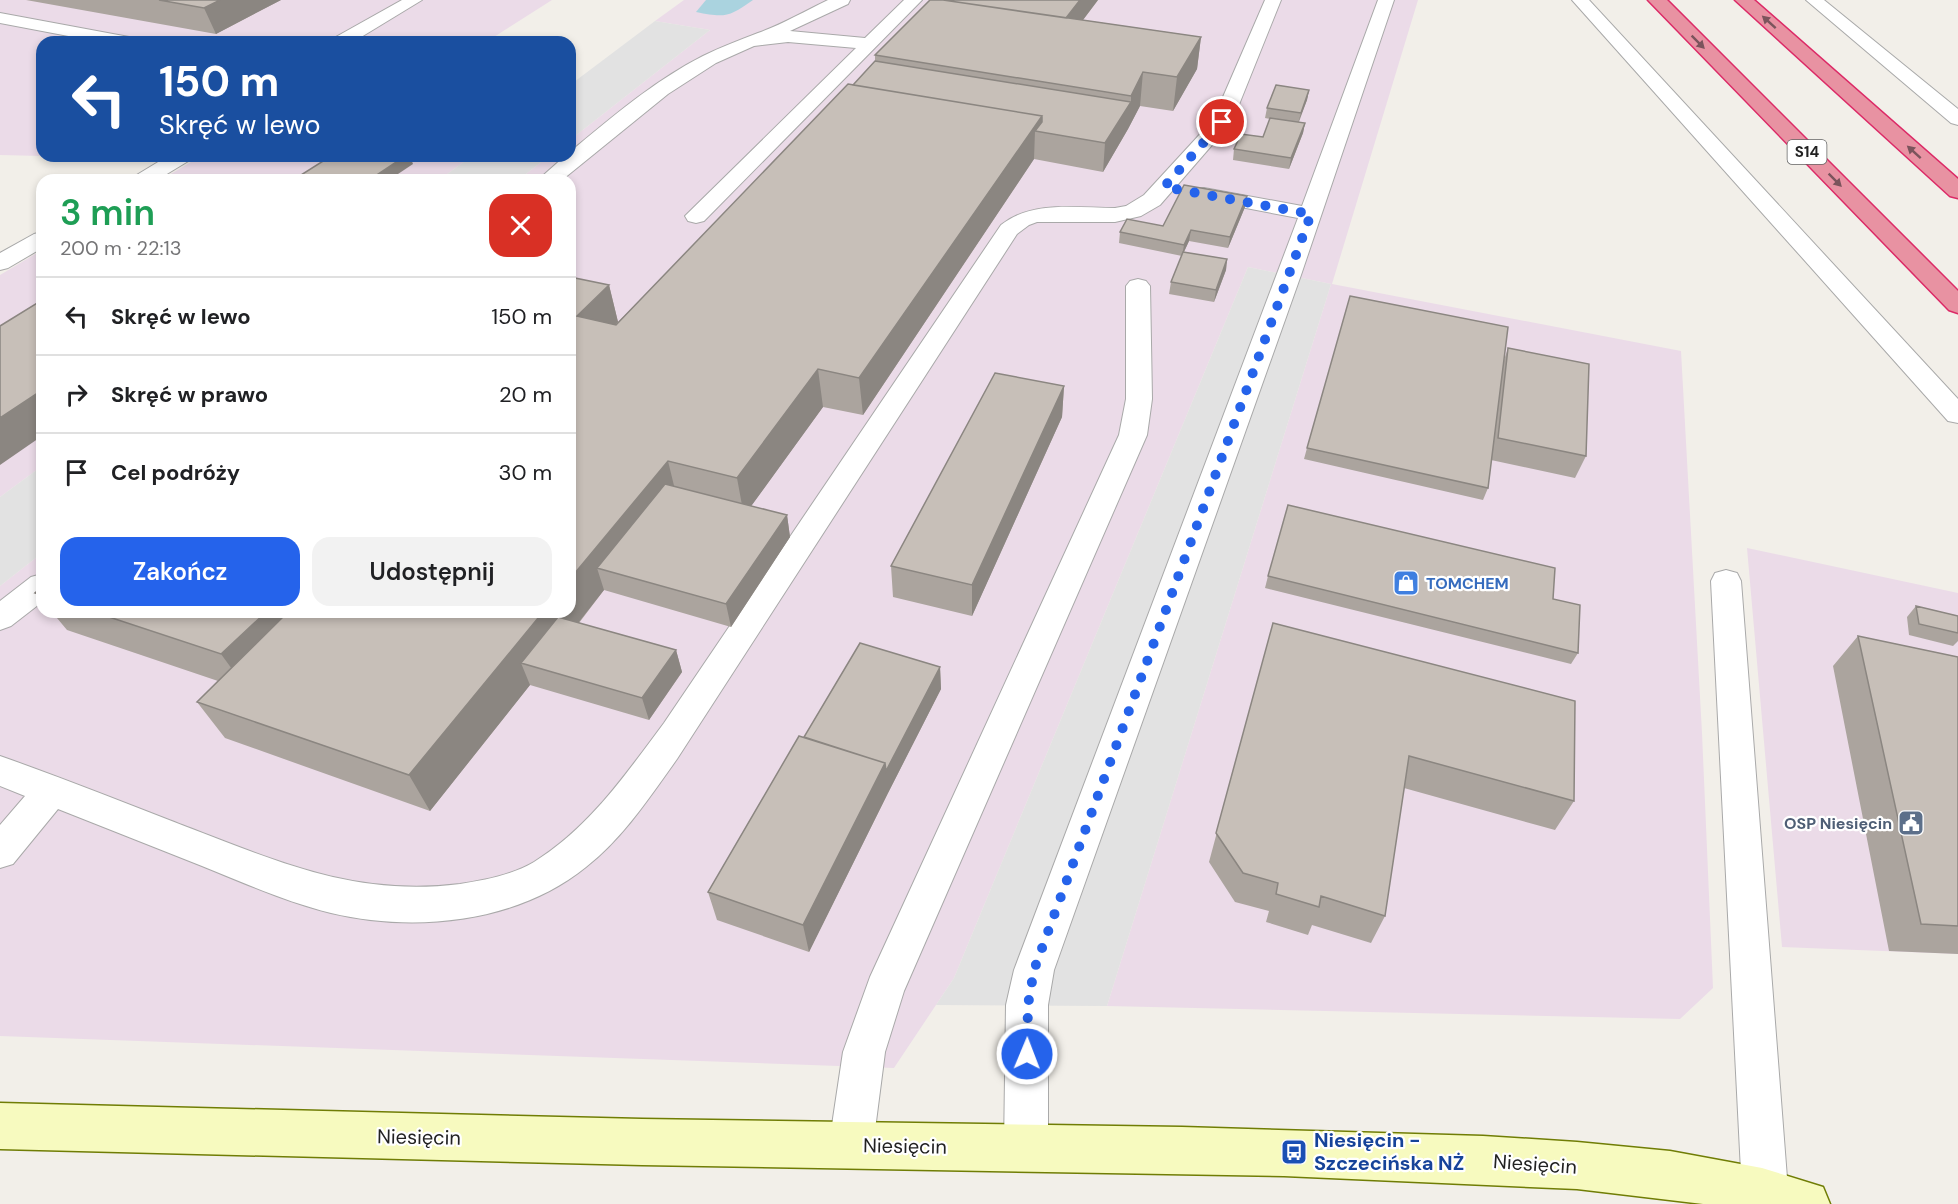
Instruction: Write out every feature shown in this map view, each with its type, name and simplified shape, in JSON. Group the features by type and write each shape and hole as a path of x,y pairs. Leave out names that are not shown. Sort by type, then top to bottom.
{"highway":[{"name":"S14","path":"1657,0 1958,305"},
{"path":"1744,0 1958,191"}],"street":[{"name":"Niesięcin","path":"0,1126 643,1143 1188,1149 1515,1162 1674,1176 1786,1198"}],"lane":[{"path":"351,36 414,0"},
{"path":"576,159 684,73 710,58 760,38 842,0"},
{"path":"696,216 914,0"},
{"path":"0,771 329,897 364,903 439,904 513,889 545,874 572,856 593,837 647,773 676,734 1010,230 1021,220 1035,214 1105,216 1125,213 1146,204 1222,122 1274,0"},
{"path":"1026,1148 1028,1005 1034,970 1311,214 1386,0"},
{"path":"1580,0 1958,415"},
{"path":"1814,0 1958,119"},
{"path":"0,18 97,36"},
{"path":"760,38 817,39 870,44"},
{"path":"152,174 173,162"},
{"path":"557,174 572,162"},
{"path":"1164,187 1311,214"},
{"path":"0,263 36,242"},
{"path":"851,1145 864,1052 884,991 1133,435 1139,399 1138,286"},
{"path":"1726,581 1786,1198"},
{"path":"0,618 36,590"},
{"path":"0,852 52,791"}],"shaded area":[{"path":"0,0 552,0 495,36 36,36 36,156 0,155"},
{"path":"684,0 1418,0 1332,284 1681,351 1702,733 1713,988 1680,1019 1107,1006 1331,284 1248,267 954,978 894,1068 0,1036 0,586 36,558 36,618 576,618 576,174 526,174 541,162 576,162 576,135 710,30 655,21"},
{"path":"655,21 710,30 576,135 576,80"},
{"path":"191,162 464,162 447,174 171,174"},
{"path":"464,162 541,162 526,174 447,174"},
{"path":"36,254 36,470 0,497 0,275"},
{"path":"1248,267 1331,284 1107,1006 936,1005 954,978"},
{"path":"36,470 36,558 0,586 0,497"},
{"path":"1747,548 1958,593 1958,954 1782,947"}],"water":[{"path":"706,0 753,0 726,15 696,12"}],"building":[{"path":"159,0 220,0 204,8"},
{"path":"930,0 1201,37 1177,77 1143,72 1131,96 875,55"},
{"path":"943,0 1080,0 1066,18"},
{"path":"875,61 1131,102 1105,143 1035,131 1042,122 1042,116 853,85"},
{"path":"848,84 1042,116 859,378 818,369 737,478 668,461 576,572 576,278 609,285 577,316 616,325"},
{"path":"1276,85 1309,90 1301,113 1267,108"},
{"path":"1270,118 1305,123 1291,158 1234,149 1241,134 1263,137"},
{"path":"322,162 396,162 378,174 302,174"},
{"path":"1184,185 1247,196 1230,237 1191,230 1184,245 1120,232 1127,219 1163,226"},
{"path":"1183,252 1227,259 1216,290 1171,282"},
{"path":"1350,296 1508,327 1488,488 1307,448"},
{"path":"36,304 36,394 0,418 0,326"},
{"path":"1508,348 1589,364 1586,456 1498,438"},
{"path":"995,373 1064,386 972,585 891,566"},
{"path":"665,484 787,515 726,604 597,568"},
{"path":"1288,505 1555,568 1553,599 1580,605 1578,653 1268,576"},
{"path":"1916,606 1958,616 1958,633 1919,624"},
{"path":"112,618 260,618 221,654"},
{"path":"282,618 538,618 409,775 197,702"},
{"path":"557,618 676,650 642,698 521,663"},
{"path":"1273,623 1575,701 1574,801 1409,756 1385,916 1321,896 1319,907 1276,894 1278,883 1243,873 1216,833"},
{"path":"1858,636 1958,657 1958,926 1921,924"},
{"path":"860,643 940,667 886,771 885,763 804,737"},
{"path":"799,736 885,763 803,925 708,892"}],"place":[{"name":"TOMCHEM","path":"1406,583"},
{"name":"OSP Niesięcin","path":"1911,823"},
{"name":"Niesięcin - Szczecińska NŻ","path":"1294,1152"}],"route":[{"path":"1027,1054 1028,1005 1034,970 1311,214 1164,187 1222,122"}]}
